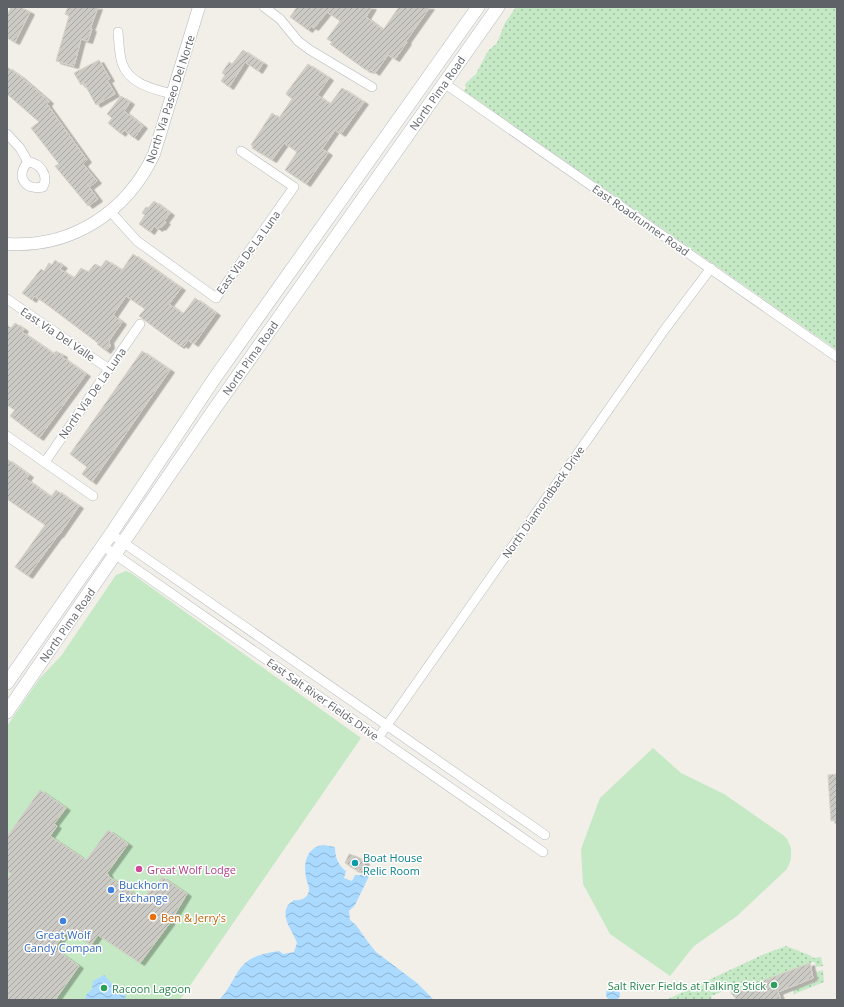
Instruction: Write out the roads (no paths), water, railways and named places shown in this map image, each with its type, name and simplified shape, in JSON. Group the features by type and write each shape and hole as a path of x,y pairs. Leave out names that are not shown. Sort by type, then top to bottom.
{"main road":[{"name":"North Pima Road","path":"7,683 103,546 214,379 478,7"},
{"name":"North Pima Road","path":"7,712 116,555 213,411 498,7"}],"street":[{"name":"North Via Paseo Del Norte","path":"7,244 28,244 76,233 88,227 110,211 127,196 138,183 157,147 199,7"},
{"path":"264,7 280,19 298,41 310,50 372,87"},
{"path":"118,32 121,62 132,78 151,89 172,94"},
{"name":"East Roadrunner Road","path":"444,83 837,357"},
{"path":"7,134 20,148 28,162"},
{"name":"East Via De La Luna","path":"110,211 138,241 216,298 294,188 242,151"},
{"name":"North Diamondback Drive","path":"378,738 665,329 711,268"},
{"name":"East Via Del Valle","path":"7,299 109,369"},
{"name":"North Via De La Luna","path":"45,462 140,324"},
{"path":"7,436 93,496"},
{"name":"East Salt River Fields Drive","path":"111,534 545,835"},
{"name":"East Salt River Fields Drive","path":"103,546 543,852"}],"water":[{"path":"323,845 335,847 338,860 346,871 344,878 352,881 355,875 370,874 355,905 349,911 350,920 356,925 376,952 417,983 434,1000 219,1000 226,992 237,972 248,961 256,956 279,951 283,954 294,952 297,943 287,921 286,912 289,904 294,900 302,899 308,895 309,886 305,872 307,856 313,849"},
{"name":"Racoon Lagoon","path":"104,975 114,986 126,992 125,1000 85,1000 86,995 92,989 93,981"},
{"path":"613,987 618,989 620,994 618,999 613,1001 608,999 606,994 608,989"}],"place":[{"name":"Boat House Relic Room","path":"355,863"},
{"name":"Great Wolf Lodge","path":"139,869"},
{"name":"Buckhorn Exchange","path":"111,890"},
{"name":"Ben & Jerry's","path":"153,917"},
{"name":"Great Wolf Candy Compan","path":"63,921"},
{"name":"Salt River Fields at Talking Stick","path":"774,985"},
{"name":"Racoon Lagoon","path":"104,988"}]}
